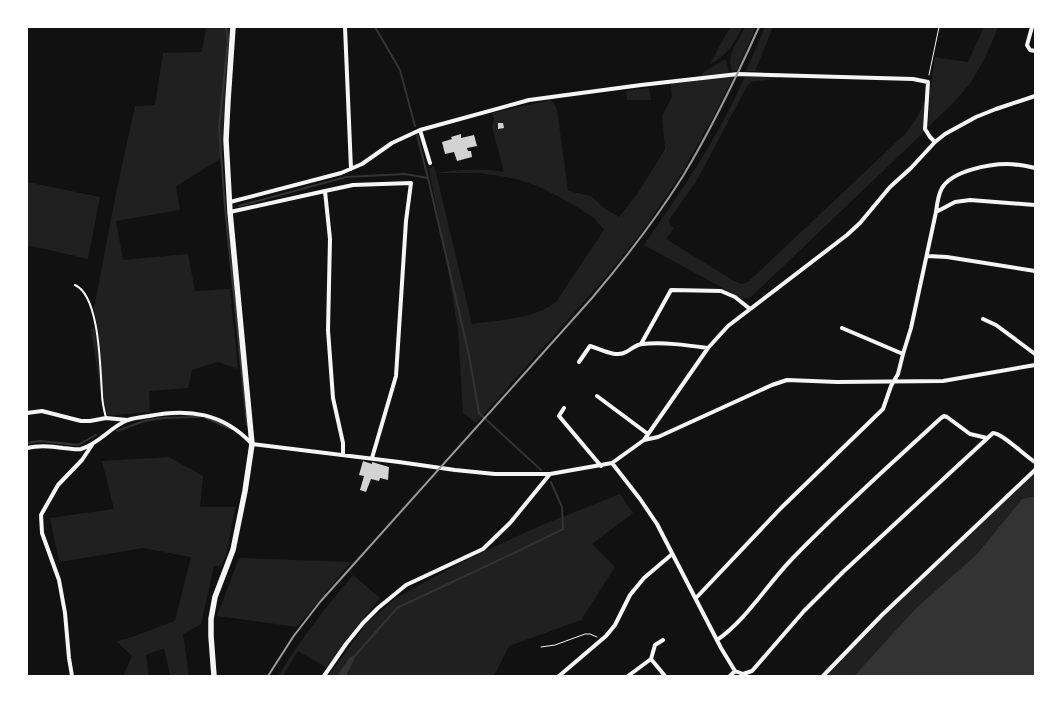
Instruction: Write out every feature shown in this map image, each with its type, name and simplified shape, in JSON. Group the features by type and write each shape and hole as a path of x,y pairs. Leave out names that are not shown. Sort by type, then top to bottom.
{"main road":[{"path":"214,676 211,619 216,597 233,550 245,491 252,444 230,212 226,140 233,27"}],"street":[{"path":"345,27 351,169"},
{"path":"1032,27 1027,45 1030,50 1035,51"},
{"path":"230,202 351,169 362,164 392,143 420,130 529,100 641,84 731,74 905,79 928,82 926,129 930,137 935,142"},
{"path":"644,440 708,348 728,326 847,235 860,223 890,187 911,168 935,142 945,134 976,117 1035,96"},
{"path":"420,130 430,163"},
{"path":"696,598 781,508 883,409 891,386 898,374 912,328 928,256 938,198 942,188 951,179 958,175 983,167 1018,165 1035,168"},
{"path":"230,212 353,185 411,184 406,221 396,376 372,458"},
{"path":"325,191 330,239 328,330 333,398 343,455"},
{"path":"936,212 955,202 970,200 1035,205"},
{"path":"928,256 947,257 1035,271"},
{"path":"641,344 671,290 721,291 735,297 750,309"},
{"path":"983,319 996,325 1035,354"},
{"path":"842,328 903,354"},
{"path":"579,362 590,346 618,355 641,344 685,344 708,348"},
{"path":"27,413 42,411 81,421 106,418 128,420 163,413 198,413 214,418 244,434 252,444 372,458 455,470 495,474 550,474 612,463 644,440 658,436 772,384 787,380 837,382 943,381 1035,365"},
{"path":"597,396 648,434"},
{"path":"564,408 560,416 601,466"},
{"path":"717,640 736,624 787,564 812,538 941,418 944,416 947,417 970,434 987,438"},
{"path":"72,676 65,613 59,580 42,533 42,515 58,485 82,460 92,445 102,436 128,420"},
{"path":"612,463 656,524 717,640 735,670 744,675 752,671 804,610 842,572 993,432 1000,435 1035,462"},
{"path":"27,448 48,446 79,449 92,445"},
{"path":"823,676 882,615 1035,470"},
{"path":"324,676 346,644 363,623 378,608 406,585 483,549 510,523 550,474"},
{"path":"559,676 612,629 630,595 644,578 671,555"},
{"path":"628,676 651,659 655,645 663,640"},
{"path":"651,659 665,676"},
{"path":"730,676 735,670"}],"lane":[{"path":"75,285 79,287 90,302 101,363 102,395 106,418"}],"path":[{"path":"928,82 939,27"},
{"path":"541,647 555,645 585,634 595,635 601,640"}],"shaded area":[{"path":"206,27 229,27 230,47 222,158 176,186 180,210 116,221 123,260 188,254 195,291 230,289 238,369 218,362 192,370 188,388 149,391 150,412 104,416 91,330 97,325 94,309 115,198 135,106 155,105 163,53 202,52"},
{"path":"730,27 742,27 729,49 716,61 710,64"},
{"path":"745,27 756,27 737,70 733,71 730,60 731,55"},
{"path":"765,27 773,27 755,71 746,71"},
{"path":"984,27 998,27 977,71 969,85 960,96 928,127 930,92 935,57 968,62"},
{"path":"726,59 729,73 699,76 707,70"},
{"path":"734,76 710,123 680,176 641,233 604,279 476,423 463,413 458,331 429,168 434,167 436,173 470,170 504,172 492,127 494,119 492,113 551,100 557,109 568,191 591,196 604,208 619,217 638,193 665,149 662,116 672,97 671,84","holes":["436,173 480,173 517,179 542,188 569,202 594,218 604,230 556,302 538,312 516,318 472,324"]},
{"path":"745,76 779,76 779,78 751,82 747,86 697,180 669,220 670,225 674,228 666,239 734,281 742,284 748,282 905,134 917,117 926,97 924,132 751,297 743,299 644,245 699,163 735,99"},
{"path":"649,88 651,100 627,100 626,91"},
{"path":"27,182 100,197 88,259 27,245"},
{"path":"169,457 203,476 200,507 235,507 227,552 221,566 214,566 201,624 183,634 189,676 170,676 164,648 146,655 149,676 123,676 132,656 116,641 129,638 175,621 191,557 143,548 59,562 50,518 114,509 102,461"},
{"path":"1035,472 1035,496 1022,499 976,555 916,608 854,676 827,676 886,614"},
{"path":"620,494 633,513 592,544 615,567 581,620 509,646 494,676 328,676 366,624 396,598 470,558 542,525"},
{"path":"1035,496 1035,676 854,676 916,608 976,555 1022,499"},
{"path":"239,558 351,562 297,627 217,616"},
{"path":"353,575 380,598 345,641 327,668 298,651 283,676 278,676 313,624"},
{"path":"356,655 346,676 337,676 350,657"}],"building":[{"path":"498,123 503,123 504,128 498,129"},
{"path":"461,134 461,138 474,135 477,146 467,148 468,151 471,151 472,157 457,161 454,152 445,154 442,142"},
{"path":"363,461 389,467 388,480 380,478 379,481 371,479 366,492 360,490 364,476 359,475"}],"waterway":[{"path":"226,27 228,41 219,128 225,207 247,425"},
{"path":"375,27 400,70 415,126"},
{"path":"417,135 428,178"},
{"path":"239,206 346,177 405,174 428,178 469,355 479,413 541,470"},
{"path":"117,431 144,421 163,418 199,417"},
{"path":"206,418 231,429"},
{"path":"27,443 40,441 78,445 96,435"},
{"path":"354,657 397,608 563,529 562,507 551,482"}],"railway":[{"path":"268,676 293,637 320,602 592,298 640,238 673,192 694,158 742,65 759,27"}]}
